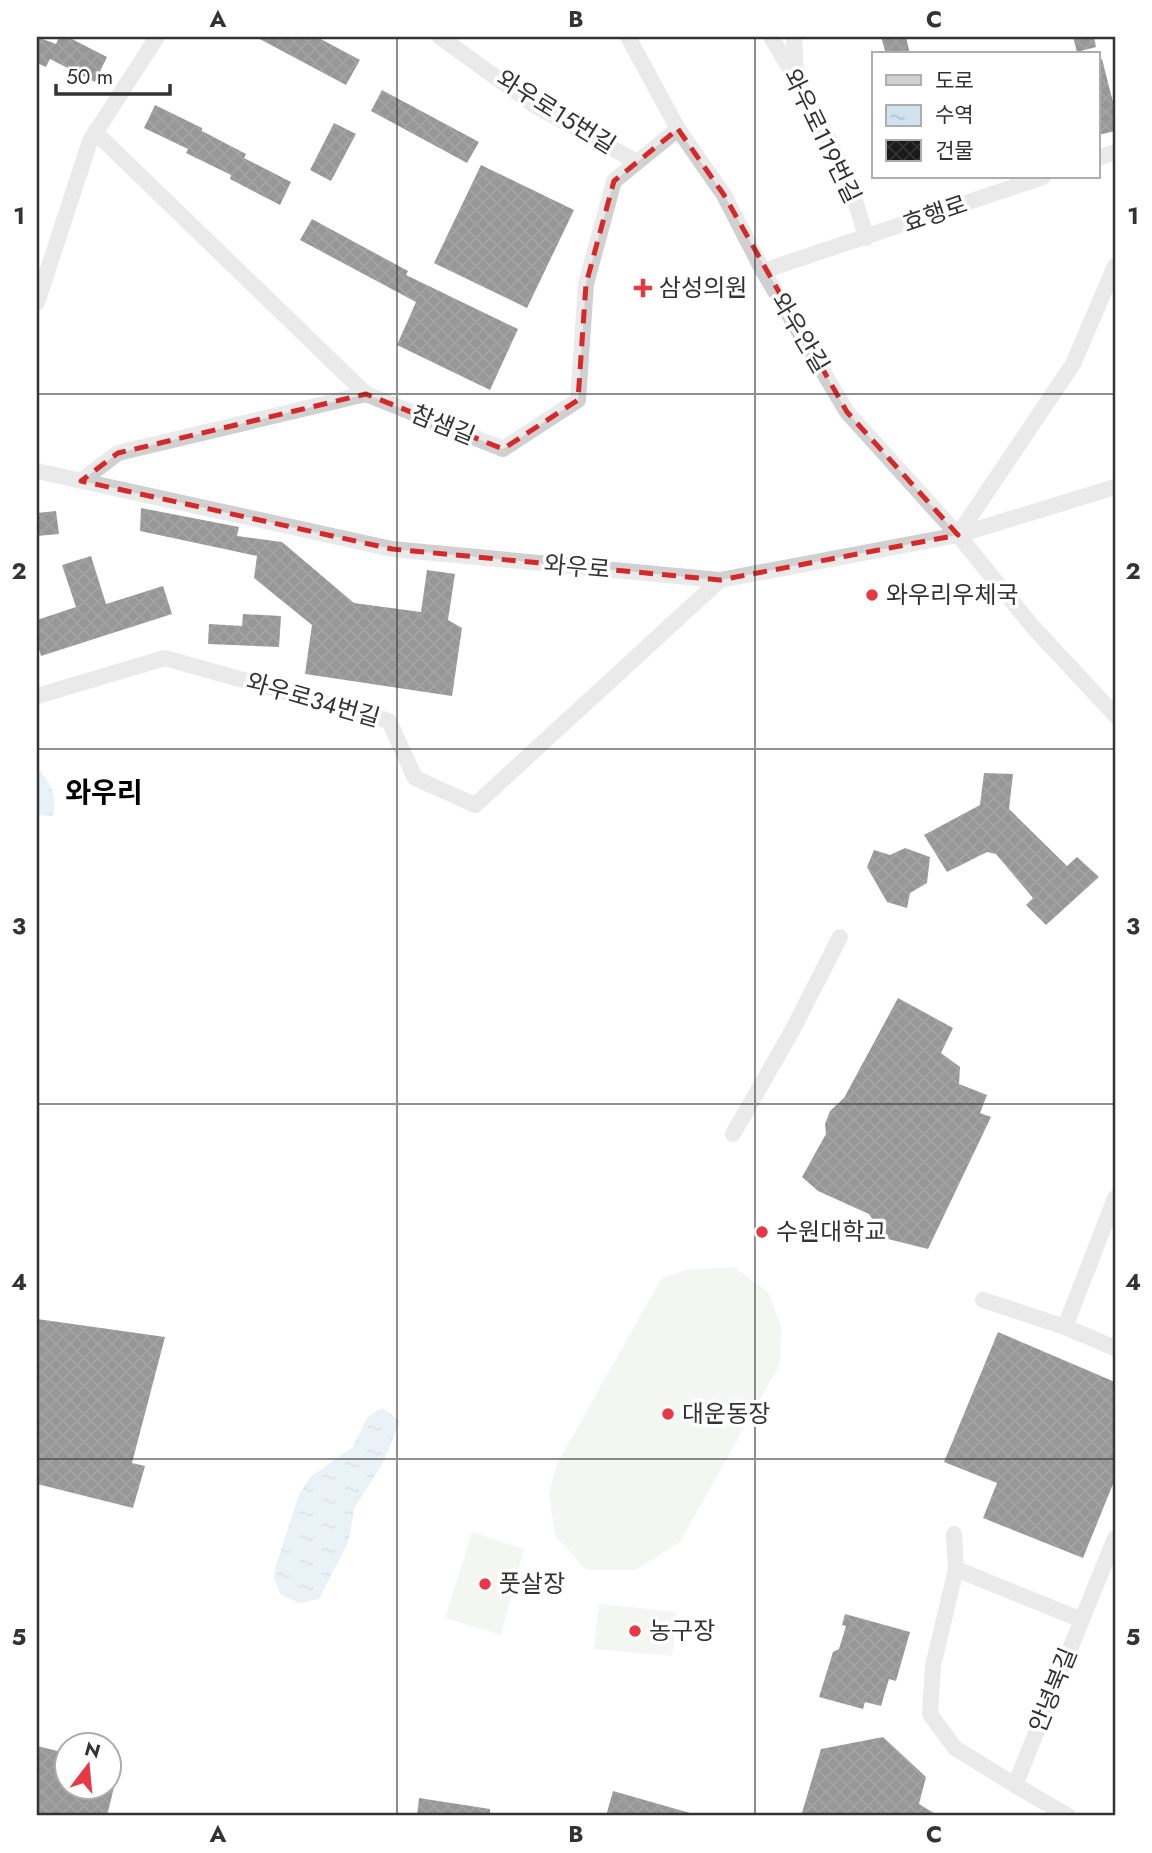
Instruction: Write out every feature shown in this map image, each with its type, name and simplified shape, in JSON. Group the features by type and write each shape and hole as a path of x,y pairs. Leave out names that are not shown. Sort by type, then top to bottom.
{"street":[{"path":"37,298 95,132 158,37"},
{"name":"와우로15번길","path":"440,37 534,105 637,162"},
{"name":"와우안길","path":"628,37 678,129 724,195 763,271 847,412 958,535 1033,628 1115,715"},
{"name":"와우로119번길","path":"771,37 796,79 838,162 860,212 866,238"},
{"path":"794,37 796,79"},
{"name":"참샘길","path":"95,132 366,394 503,449 578,400 586,284 614,181 678,129"},
{"name":"효행로","path":"763,271 1040,178"},
{"path":"958,535 1073,364 1115,266"},
{"path":"81,481 118,453 366,394"},
{"name":"와우로","path":"37,471 392,549 720,580 958,535 1115,486"},
{"name":"와우로34번길","path":"37,696 165,658 389,721 415,778 475,804 720,580"},
{"path":"733,1134 793,1029 840,937"},
{"path":"1065,1327 1115,1198"},
{"path":"983,1300 1065,1327 1115,1348"},
{"path":"954,1534 956,1569 933,1666 930,1714 955,1748 1068,1816"},
{"name":"안녕북길","path":"1015,1785 1115,1538"},
{"path":"956,1569 1082,1620"}],"highlighted area":[{"path":"678,129 724,195 847,412 958,535 720,580 392,549 81,481 118,453 366,394 503,449 578,400 586,284 614,181"}],"shaded area":[{"name":"대운동장","path":"734,1267 768,1292 781,1326 780,1364 680,1542 636,1570 586,1570 555,1535 549,1493 557,1464 661,1279 685,1270"},
{"name":"풋살장","path":"472,1532 524,1549 501,1635 445,1618"},
{"name":"농구장","path":"599,1604 677,1612 672,1656 594,1649"}],"water":[{"path":"40,771 53,792 53,816 37,815 37,773"},
{"path":"382,1408 400,1421 384,1461 354,1509 349,1541 319,1599 299,1603 280,1594 274,1577 275,1568 299,1495 310,1477 353,1447 368,1416"}],"building":[{"path":"37,37 56,44 59,37 68,37 107,57 95,82 50,59 46,67 37,63"},
{"path":"256,37 317,37 360,60 346,85"},
{"path":"881,37 906,37 910,52 885,52"},
{"path":"1073,37 1094,37 1096,47 1077,52"},
{"path":"1100,60 1115,110 1115,131 1100,135"},
{"path":"382,90 479,142 467,163 371,111"},
{"path":"155,105 202,128 202,131 246,154 244,158 291,182 280,205 230,179 231,175 186,153 188,149 144,128"},
{"path":"334,123 356,134 331,181 310,170"},
{"path":"481,165 574,210 527,308 434,263"},
{"path":"312,219 408,271 406,275 518,329 490,390 397,345 416,302 300,240"},
{"path":"141,508 239,527 237,536 282,542 354,603 421,612 427,570 455,574 448,620 462,628 452,696 305,674 312,625 254,578 257,556 140,531"},
{"path":"56,511 59,534 37,536 37,513"},
{"path":"91,556 106,604 163,586 172,614 41,656 37,642 37,620 76,607 62,565"},
{"path":"243,614 281,616 279,647 208,644 209,624 242,626"},
{"path":"984,773 1013,774 1009,809 1067,866 1077,857 1099,877 1046,925 1026,905 1033,898 996,854 987,852 947,872 924,835 980,805"},
{"path":"905,848 930,857 927,883 910,893 907,908 887,902 867,867 874,850 890,855"},
{"path":"898,998 953,1028 941,1053 960,1067 959,1084 987,1095 980,1113 991,1117 928,1249 884,1238 869,1214 818,1191 802,1177 826,1134 825,1124 830,1111 844,1098"},
{"path":"37,1319 165,1337 132,1463 145,1466 133,1508 37,1484"},
{"path":"998,1332 1115,1382 1115,1479 1083,1558 983,1518 997,1483 944,1462"},
{"path":"845,1614 910,1632 896,1681 889,1679 881,1706 865,1702 863,1709 819,1697 833,1652 839,1649 846,1626 842,1625"},
{"path":"883,1737 926,1777 919,1804 939,1816 801,1816 821,1749"},
{"path":"37,1746 52,1750 52,1800 111,1800 107,1816 37,1816"},
{"path":"613,1791 690,1813 689,1816 606,1816"},
{"path":"419,1798 490,1809 490,1816 417,1816"}],"place":[{"name":"삼성의원","path":"643,288"},
{"name":"와우리우체국","path":"872,595"},
{"name":"수원대학교","path":"762,1232"},
{"name":"대운동장","path":"668,1414"},
{"name":"풋살장","path":"485,1584"},
{"name":"농구장","path":"635,1631"}],"district":[{"name":"와우리","path":"104,792"}]}
